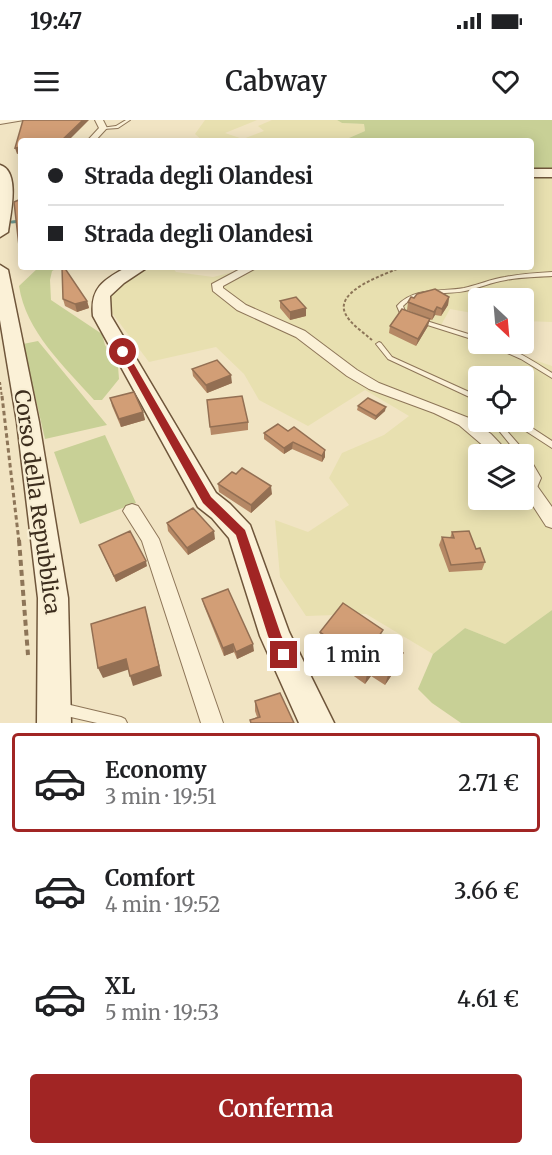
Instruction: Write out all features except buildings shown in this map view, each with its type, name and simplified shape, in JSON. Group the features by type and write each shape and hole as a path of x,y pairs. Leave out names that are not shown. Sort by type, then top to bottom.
{"main road":[{"path":"0,169 7,189 1,228"},
{"path":"534,173 552,173"},
{"path":"134,270 119,278 99,298 102,316 207,500 241,533 275,636 317,723"},
{"name":"Corso della Repubblica","path":"1,278 28,422 53,598 54,715"}],"street":[{"path":"0,122 20,120"},
{"path":"94,138 103,128 99,120"},
{"path":"246,270 218,284 217,290 223,297 293,330 346,370 374,386 431,406 474,428 491,444"},
{"path":"534,494 552,521"},
{"path":"132,511 150,539 212,723"}],"lane":[{"path":"103,128 117,126 128,120"},
{"path":"468,336 415,319 402,312 400,306 412,298 439,291 460,290 507,278 552,274"},
{"path":"379,344 390,358 468,394"},
{"path":"514,354 552,376"},
{"path":"503,432 514,444"},
{"path":"533,432 552,445"},
{"path":"54,715 122,723"}],"path":[{"path":"379,344 356,328 346,316 342,304 345,296 355,288 395,270"},
{"path":"0,382 18,527 29,660"}],"shaded area":[{"path":"205,120 257,120 225,133 240,138 200,138 195,134"},
{"path":"272,120 337,120 342,123 364,124 365,131 349,138 246,138 264,131 258,126"},
{"path":"534,172 552,173 552,322 534,321 534,288 468,288 468,312 450,309 440,327 468,337 468,354 517,354 552,366 552,610 505,644 465,628 433,654 366,614 306,616 280,577 275,520 308,532 349,505 329,478 342,453 384,435 409,416 365,390 308,426 259,400 244,374 216,347 149,362 109,309 106,295 144,270 174,270 213,277 242,270 534,270"}],"green space":[{"path":"337,120 552,120 552,168 534,169 534,138 349,138 365,131 364,124 342,123"},
{"path":"36,270 54,270 50,280 51,300 102,334 105,345 118,366 119,379 102,400 94,400 48,348 29,318 19,286"},
{"path":"38,341 107,425 45,439 23,344"},
{"path":"105,435 136,503 80,524 54,452"},
{"path":"552,610 552,723 461,723 432,703 418,689 433,654 465,628 505,644"}],"waterway":[{"path":"12,222 18,221"}],"route":[{"path":"123,352 189,472 207,500 241,533 275,636 284,655"}]}
